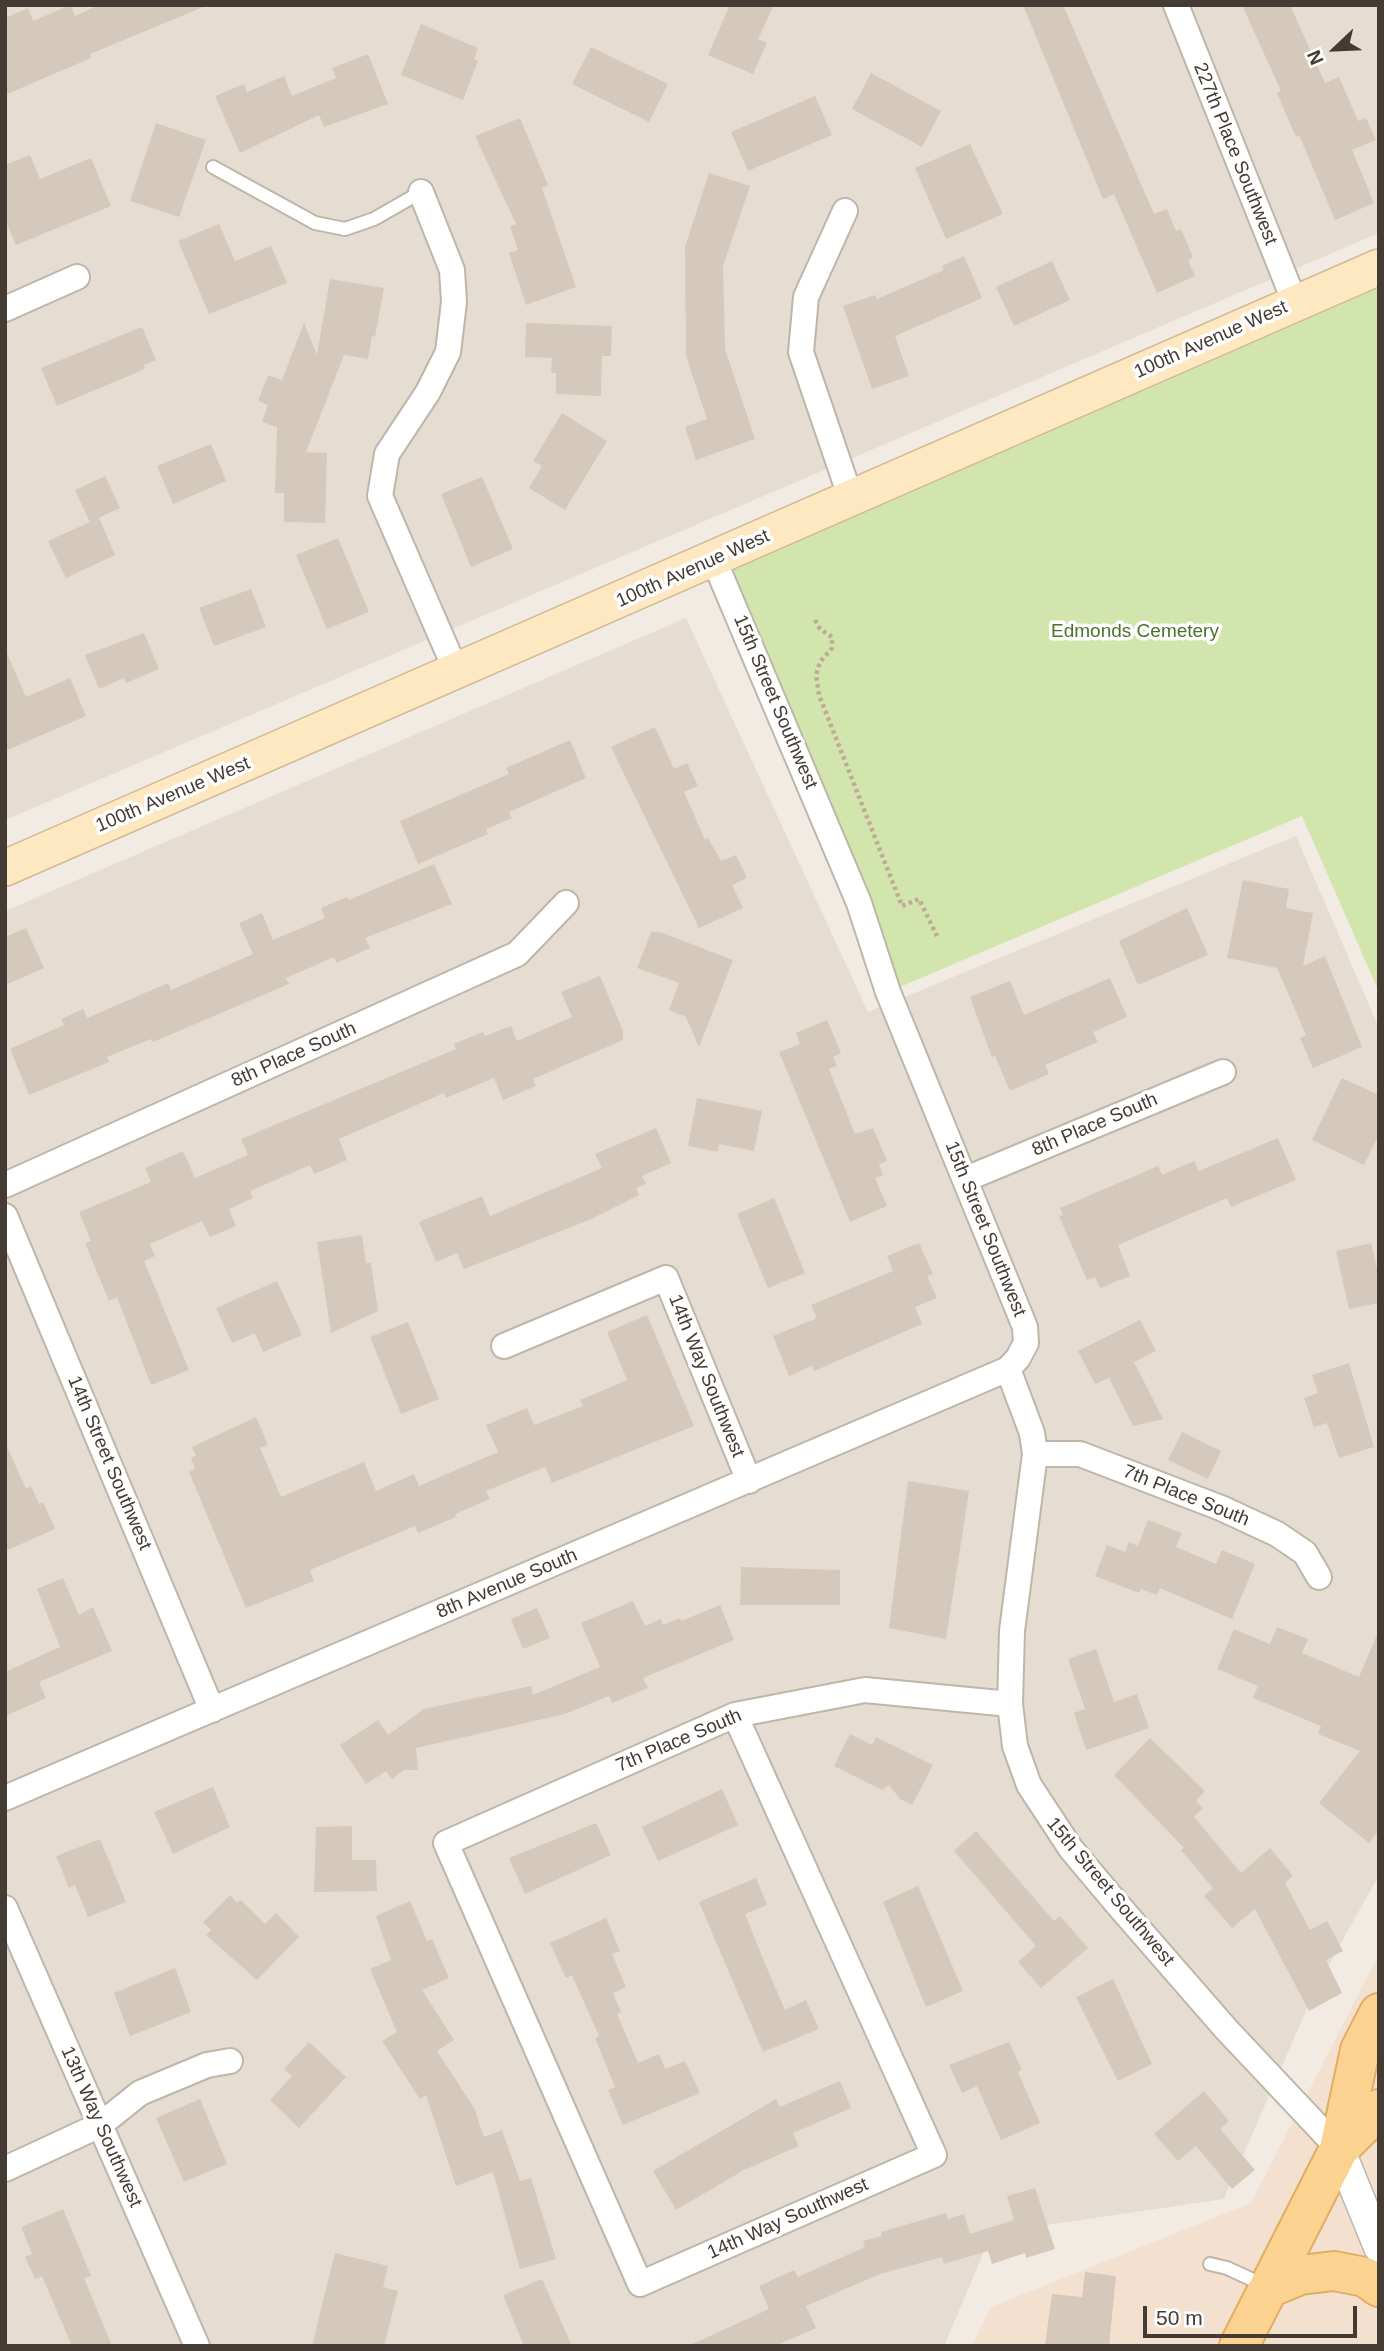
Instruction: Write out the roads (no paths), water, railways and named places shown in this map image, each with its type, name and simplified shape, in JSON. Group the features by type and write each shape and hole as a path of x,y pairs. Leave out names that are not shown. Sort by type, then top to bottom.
{"main road":[{"name":"100th Avenue West","path":"5,868 457,673 1379,267"},
{"path":"1239,2346 1339,2149 1360,2050 1379,2012"},
{"path":"1339,2149 1379,2109"},
{"path":"1269,2288 1300,2275 1334,2271 1365,2277 1379,2287"}],"street":[{"name":"227th Place Southwest","path":"1176,5 1295,303"},
{"path":"421,192 452,270 454,302 448,352 428,392 387,454 380,496 457,673"},
{"path":"845,211 806,297 801,352 851,499"},
{"path":"5,309 76,277"},
{"name":"15th Street Southwest","path":"713,560 859,903 888,992 1026,1331 1026,1343 1008,1369 1032,1433 1035,1454 1012,1631 1010,1704 1015,1746 1029,1784 1063,1838 1226,2029 1339,2149"},
{"name":"8th Place South","path":"5,1185 517,954 566,902"},
{"name":"8th Place South","path":"966,1179 1223,1072"},
{"name":"14th Street Southwest","path":"5,1216 212,1710"},
{"name":"14th Way Southwest","path":"505,1346 666,1278 749,1481"},
{"name":"8th Avenue South","path":"5,1798 1008,1369"},
{"name":"7th Place South","path":"1035,1454 1080,1454 1221,1508 1277,1534 1305,1553 1318,1577"},
{"name":"7th Place South","path":"446,1843 735,1715 865,1690 1010,1704"},
{"name":"14th Way Southwest","path":"446,1843 640,2284 934,2155 735,1715"},
{"name":"13th Way Southwest","path":"5,1908 197,2346"},
{"path":"5,2169 100,2125 140,2094 207,2065 230,2061"},
{"path":"1339,2149 1379,2247"}],"lane":[{"path":"213,167 315,223 345,229 374,219 421,192"},
{"path":"1210,2264 1227,2268 1269,2288"}],"park label":[{"name":"Edmonds Cemetery","path":"1135,632"}]}
